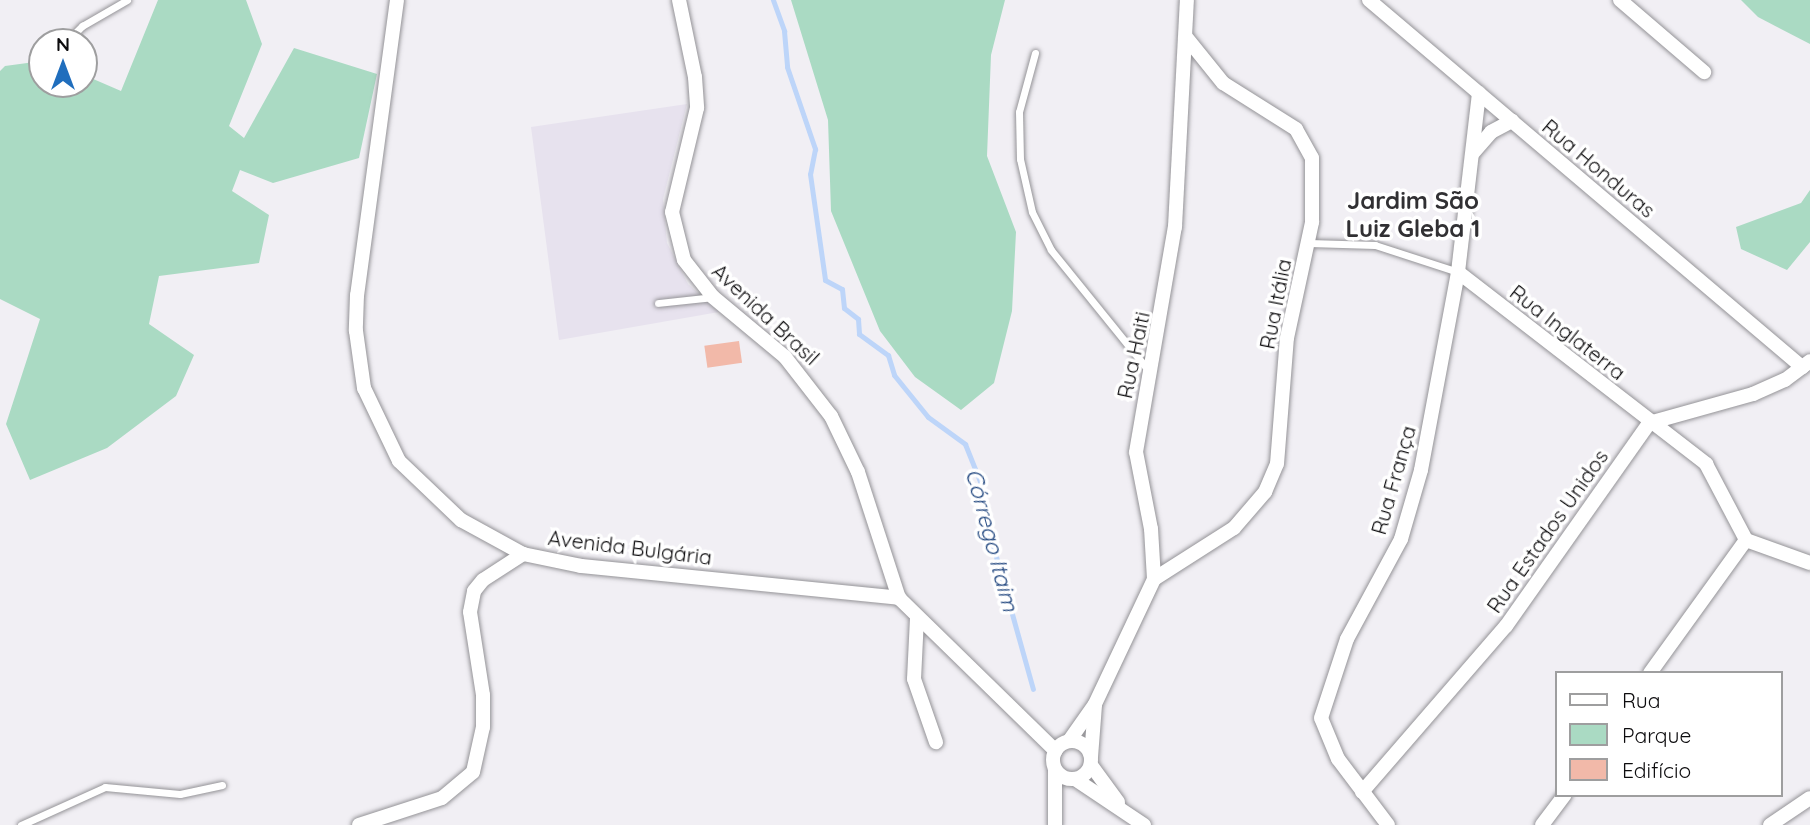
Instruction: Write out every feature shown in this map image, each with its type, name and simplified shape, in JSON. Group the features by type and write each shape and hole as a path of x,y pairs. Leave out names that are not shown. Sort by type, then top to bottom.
{"street":[{"name":"Avenida Bulgária","path":"397,0 357,295 356,331 364,388 383,436 415,479 461,520 523,554 581,566 899,598"},
{"name":"Avenida Brasil","path":"679,0 695,77 696,107 672,212 684,260 713,297 785,357 831,416 858,472 899,598 916,618 1056,751"},
{"name":"Rua Haiti","path":"1069,741 1095,704 1154,579 1151,529 1136,452 1175,227 1187,0"},
{"name":"Rua Honduras","path":"1369,0 1806,364"},
{"path":"1620,0 1704,72"},
{"name":"Rua Itália","path":"1154,579 1234,528 1265,492 1277,464 1287,338 1309,243 1314,173 1305,144 1284,118 1223,83 1186,37"},
{"name":"Rua França","path":"1388,825 1324,733 1323,703 1347,639 1401,539 1421,470 1458,272 1479,93"},
{"path":"1473,153 1491,132 1512,121"},
{"name":"Rua Inglaterra","path":"1458,272 1649,423 1706,464 1746,540"},
{"path":"1649,423 1752,394 1806,364"},
{"name":"Rua Estados Unidos","path":"1363,792 1506,625 1649,423"},
{"path":"1651,671 1746,540 1810,563"},
{"path":"359,825 442,798 473,772 483,695 470,612 474,591 482,580 523,554"},
{"path":"916,618 914,678 936,742"},
{"name":"Rua Haiti","path":"1091,761 1095,704"},
{"path":"1055,825 1056,751 1069,741 1087,748 1091,761 1123,808"},
{"path":"1075,779 1091,761"},
{"path":"1055,769 1123,808 1144,825"},
{"path":"1542,825 1563,797"},
{"path":"1770,825 1810,799"}],"lane":[{"path":"80,28 127,0"},
{"path":"1035,53 1019,112 1020,159 1032,212 1051,250 1151,374"},
{"name":"Rua Inglaterra","path":"1309,243 1375,245 1458,272"},
{"path":"658,303 713,297"},
{"path":"21,825 105,787 180,794 222,785"}],"shaded area":[{"path":"687,104 663,199 667,243 688,284 719,312 559,340 531,127"}],"green space":[{"path":"158,0 246,0 262,44 229,126 244,138 294,48 377,74 359,158 273,183 240,170 232,191 269,215 259,263 159,276 149,324 194,355 176,396 107,448 30,480 6,424 40,319 0,299 0,71 5,66 28,63 28,98 98,98 98,81 121,91"},
{"path":"791,0 1005,0 991,55 987,156 1016,232 1012,311 994,383 961,410 915,377 880,331 831,211 828,120"},
{"path":"1741,0 1810,0 1810,44 1758,17"},
{"path":"1810,190 1810,242 1787,270 1741,249 1736,227 1801,203"}],"building":[{"path":"739,341 742,363 707,368 704,346"}],"waterway":[{"name":"Córrego Itaim","path":"773,0 784,31 787,67 815,149 810,174 825,280 842,289 844,308 858,319 859,334 888,355 894,375 928,417 965,444 981,484 988,528 1033,689"}],"district":[{"name":"Jardim São Luiz Gleba 1","path":"1413,215"}]}
